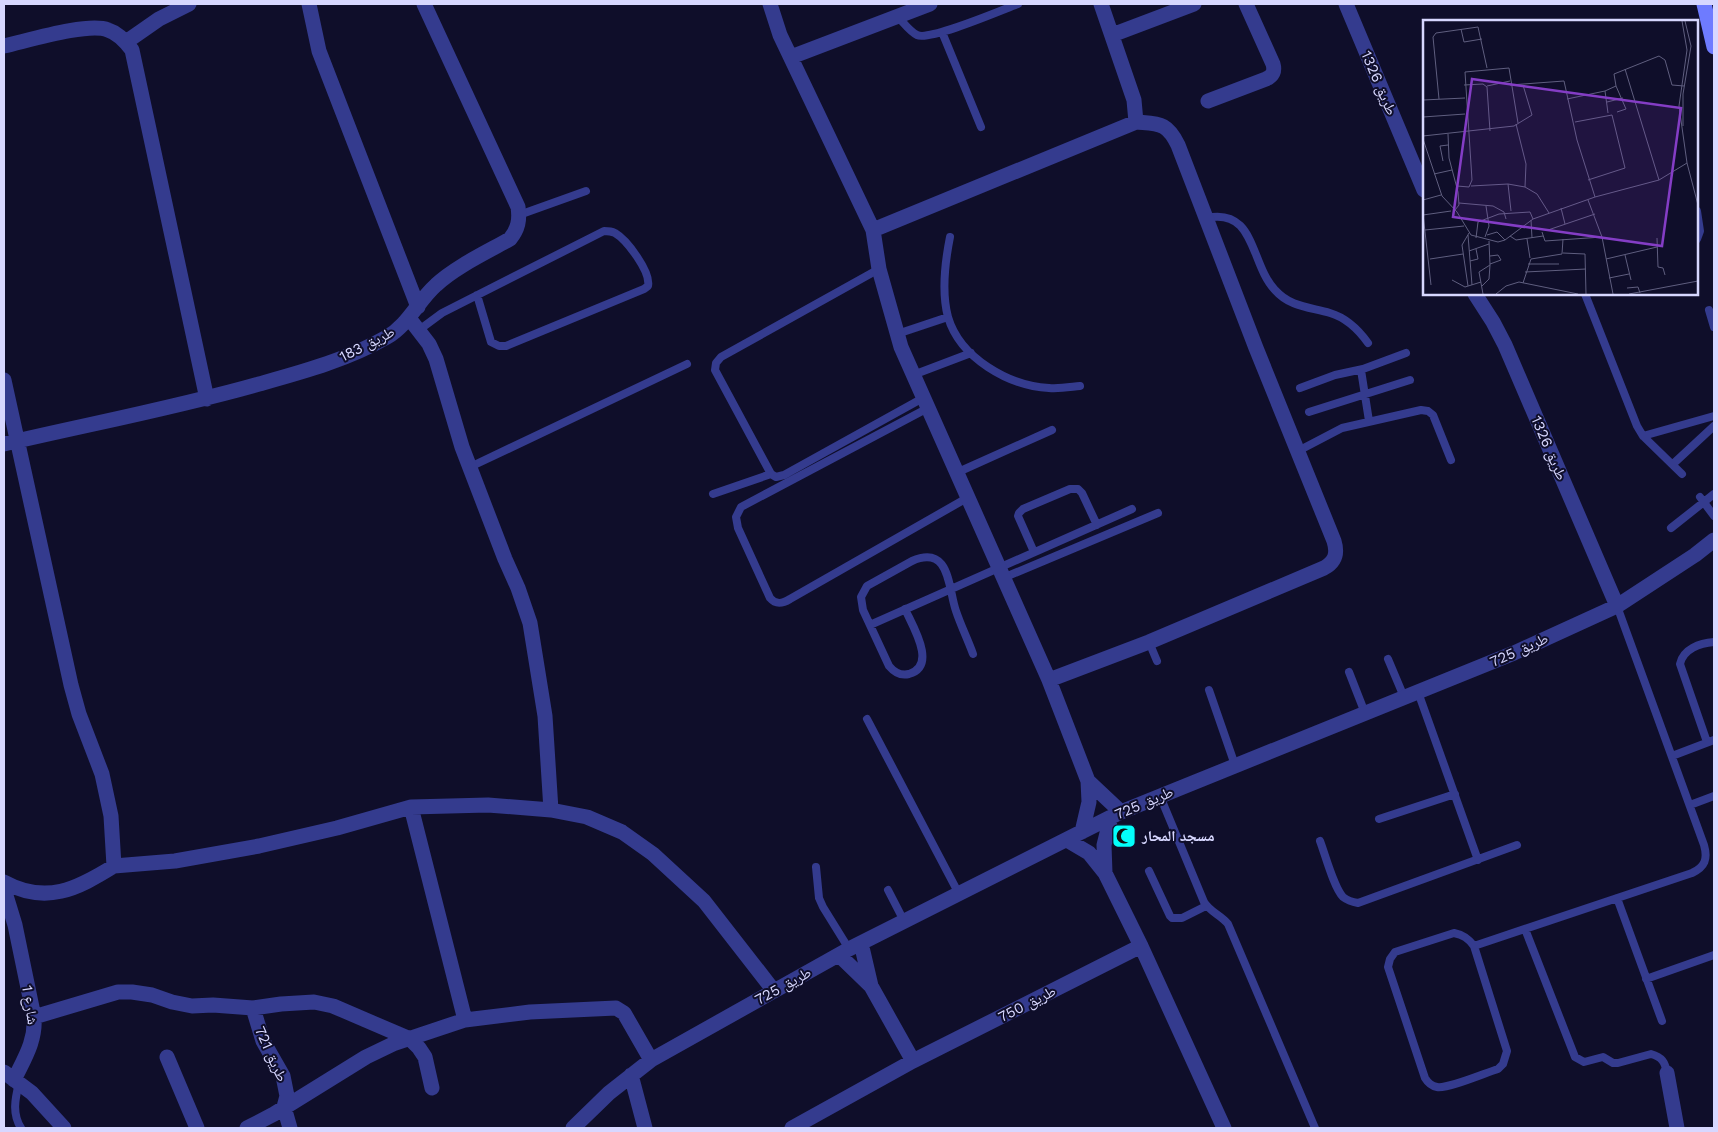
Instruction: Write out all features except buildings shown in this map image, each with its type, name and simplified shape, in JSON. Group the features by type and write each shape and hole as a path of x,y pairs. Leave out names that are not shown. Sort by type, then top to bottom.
{"street":[{"path":"126,42 159,19 190,4"},
{"path":"310,4 319,51 415,318 436,359 454,423 530,623 545,716 550,810"},
{"path":"424,4 515,200 519,215"},
{"path":"770,4 780,35 790,57 873,230 879,268 897,334 913,375 1049,680 1088,781 1116,815 1104,845 1105,873"},
{"path":"790,57 930,4"},
{"path":"1100,4 1134,100 1136,122"},
{"path":"1112,35 1194,4"},
{"path":"1208,101 1266,79 1273,73 1273,64 1246,4"},
{"name":"طريق 1326","path":"1346,4 1423,188"},
{"path":"1704,4 1714,47"},
{"path":"4,46 82,28 96,28 108,30 126,42 132,50 207,399"},
{"path":"873,230 1136,122 1159,124 1172,131 1337,549 1336,557 1331,564 1149,642 1049,680"},
{"name":"طريق 183","path":"10,443 207,399 278,379 352,354 388,337 415,318 436,285 447,276 510,239 519,223 519,215"},
{"name":"طريق 1326","path":"1476,295 1494,322 1505,345 1617,606"},
{"path":"4,380 10,443 79,714 102,774 111,816 114,866"},
{"name":"طريق 725","path":"575,1127 609,1093 652,1060 850,949 904,921 1116,815 1514,653 1617,606 1695,555 1714,540"},
{"path":"1082,832 1089,802 1088,781"},
{"path":"4,882 27,892 55,893 69,890 114,866 175,861 259,846 337,828 411,807 488,805 550,810 587,817 622,832 653,854 704,901 774,991"},
{"path":"411,807 465,1020"},
{"path":"1067,840 1089,853 1105,873 1141,946 1224,1128"},
{"name":"شارع 1","path":"4,889 15,925 35,1030 32,1042 12,1078"},
{"name":"طريق 750","path":"792,1128 913,1061 1141,946"},
{"path":"850,949 871,986"},
{"path":"850,949 913,1061"},
{"path":"34,1017 118,992 152,995 192,1006 253,1008 314,1002 350,1012 410,1039 419,1048 424,1057 432,1088"},
{"name":"طريق 721","path":"253,1008 263,1041 283,1076 287,1096 284,1107 290,1128"},
{"path":"247,1128 366,1057 393,1044 465,1020 521,1013 616,1008 624,1012 652,1060"},
{"path":"167,1057 197,1128"},
{"path":"1667,1072 1677,1128"},
{"path":"631,1075 645,1128"},
{"path":"12,1078 32,1093 64,1128"}],"lane":[{"path":"897,16 917,35 924,36 942,32 1018,4"},
{"path":"942,32 981,128"},
{"path":"519,215 586,191"},
{"path":"1206,218 1223,216 1239,223 1247,234 1271,286 1279,295 1290,303 1342,317 1352,324 1368,343"},
{"path":"1698,217 1700,231 1698,236"},
{"path":"415,318 442,314 477,295 604,231 610,231 621,238 646,270 649,281 648,286 644,289 506,346 498,346 492,342 477,295"},
{"path":"950,237 945,263 944,289 948,317 957,335 971,353 994,372 1021,384 1050,389 1080,386"},
{"path":"771,474 715,370 716,362 721,357 879,268"},
{"path":"1585,295 1631,416 1643,436 1682,474"},
{"path":"1709,310 1714,327"},
{"path":"897,334 948,317"},
{"path":"913,375 971,353"},
{"path":"1300,388 1335,375 1361,370 1406,353"},
{"path":"470,467 687,364"},
{"path":"1361,370 1369,422"},
{"path":"1309,412 1410,380"},
{"path":"713,494 771,474 776,476 784,475 925,403"},
{"path":"925,403 741,507 736,517 738,528 770,598 779,604 790,600 967,498"},
{"path":"1298,451 1342,428 1414,411 1428,411 1434,418 1451,460"},
{"path":"1643,436 1714,416"},
{"path":"1673,464 1714,426"},
{"path":"956,473 1052,430"},
{"path":"1034,552 1018,516 1023,509 1070,489 1076,489 1082,493 1097,525"},
{"path":"1671,528 1702,500 1714,494"},
{"path":"1702,500 1714,516"},
{"path":"1001,573 1034,552 1132,509"},
{"path":"870,625 951,588 1001,573 1158,513"},
{"path":"905,609 923,650 924,658 916,671 909,674 901,674 894,671 888,666 861,604 863,591 872,582 919,558 927,557 934,559 940,563 948,575 956,612 974,654"},
{"path":"1474,946 1692,873 1705,864 1707,854 1617,606"},
{"path":"1149,642 1157,661"},
{"path":"1672,756 1711,741 1680,664 1685,652 1691,648 1714,642"},
{"path":"1388,659 1411,695 1455,794 1478,860"},
{"path":"1350,672 1366,713"},
{"path":"1209,690 1235,766"},
{"path":"867,719 959,894"},
{"path":"1379,819 1455,794"},
{"path":"1160,796 1206,906 1228,924 1315,1128"},
{"path":"1690,806 1714,796"},
{"path":"1320,841 1342,896 1349,901 1358,903 1517,845"},
{"path":"816,868 818,892 821,902 850,949"},
{"path":"1149,871 1172,918 1182,918 1206,906"},
{"path":"888,890 904,921"},
{"path":"1617,898 1662,1021"},
{"path":"1526,929 1575,1057 1584,1062 1603,1057 1613,1063 1618,1063 1646,1054 1652,1054 1662,1059 1667,1072"},
{"path":"1454,933 1469,939 1474,946 1506,1045 1506,1058 1498,1069 1448,1086 1435,1087 1429,1084 1425,1078 1390,976 1388,967 1390,959 1395,952 1454,933"},
{"path":"1646,979 1714,955"},
{"path":"12,1078 15,1112 21,1128"}],"place":[{"name":"مسجد المحار","path":"1124,836"}]}
